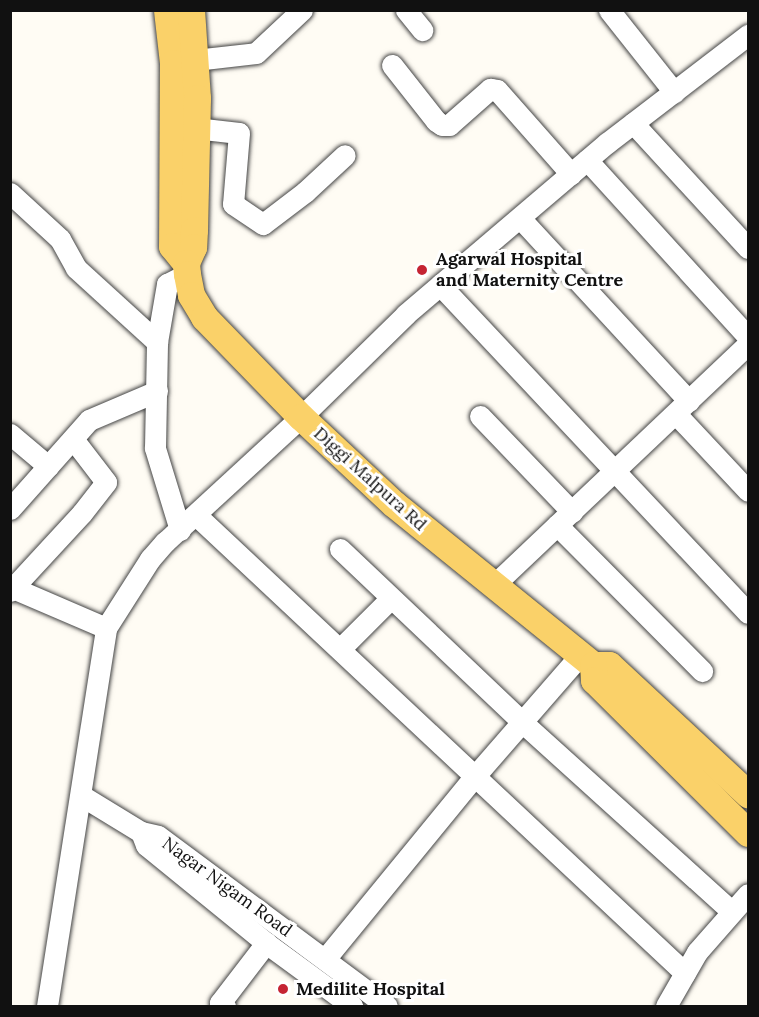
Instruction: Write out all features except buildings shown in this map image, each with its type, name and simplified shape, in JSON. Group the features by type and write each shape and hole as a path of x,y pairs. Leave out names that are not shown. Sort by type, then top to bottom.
{"main road":[{"name":"Diggi Malpura Rd","path":"167,10 173,63 182,261 191,295 204,317 301,417 394,504 587,659 609,664 748,794"},
{"path":"182,261 194,238 195,60 191,10"},
{"name":"Diggi Malpura Rd","path":"587,659 594,680 748,830"}],"street":[{"path":"195,60 256,53 302,10"},
{"path":"406,10 422,30"},
{"path":"609,10 674,92"},
{"path":"47,1006 82,796 106,628 150,559 301,417 406,314 579,167 748,34"},
{"path":"392,64 436,121 442,125 449,125 490,89 497,90 579,167 748,337"},
{"path":"633,123 748,248"},
{"path":"195,128 239,133 233,204 263,224 305,192 345,155"},
{"path":"10,193 60,239 76,268 157,342"},
{"path":"520,218 682,407 748,490"},
{"path":"180,530 155,448 157,342 167,284 182,261"},
{"path":"440,285 748,613"},
{"path":"495,584 748,344"},
{"path":"12,506 89,420 157,391"},
{"path":"480,416 564,518 702,672"},
{"path":"10,434 48,466"},
{"path":"73,439 106,482 82,513 12,589 106,628"},
{"path":"196,514 685,973"},
{"path":"340,549 522,722 732,912"},
{"path":"340,649 391,598"},
{"path":"325,959 522,722 587,659"},
{"path":"82,796 141,832"},
{"name":"Nagar Nigam Road","path":"141,832 158,836 387,1006"},
{"name":"Nagar Nigam Road","path":"141,832 146,845 266,943 352,1006"},
{"path":"666,1006 697,952 748,894"},
{"path":"225,1006 220,1003 266,943"}],"place":[{"name":"Agarwal Hospital and Maternity Centre","path":"422,270"},
{"name":"Medilite Hospital","path":"283,989"}]}
